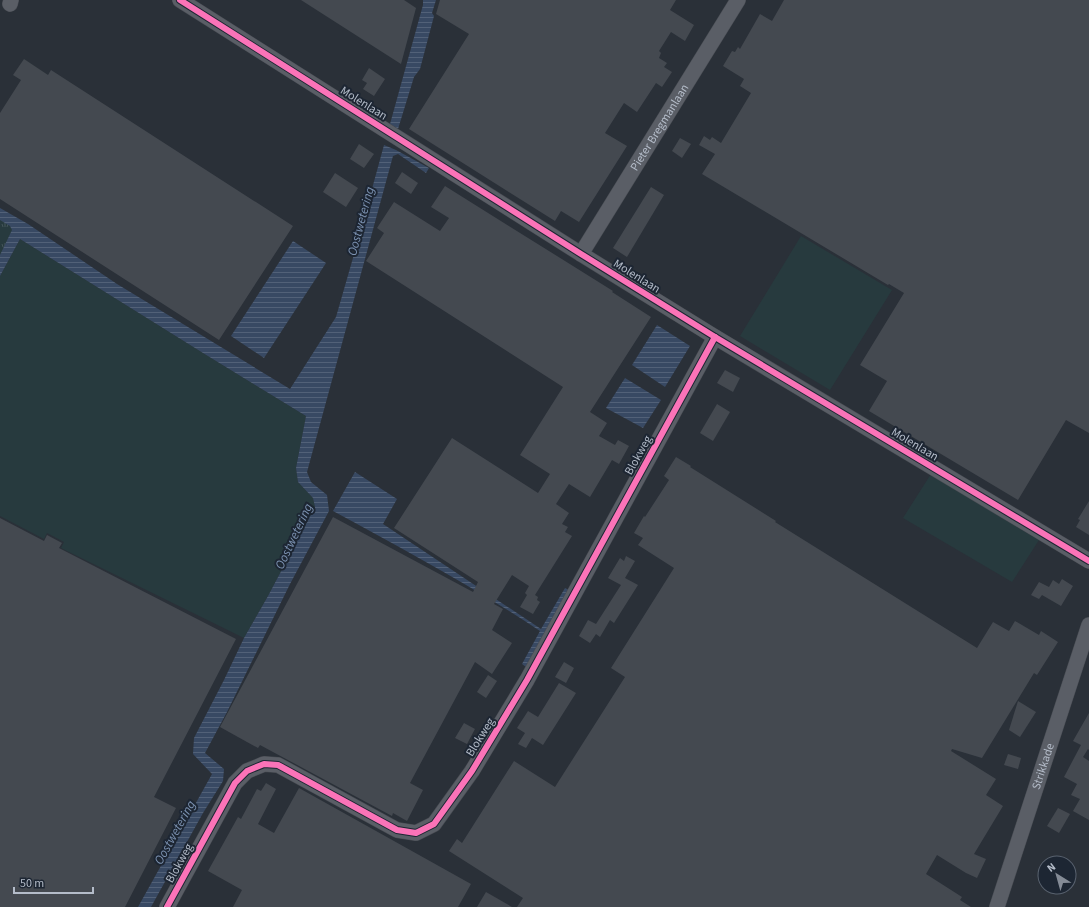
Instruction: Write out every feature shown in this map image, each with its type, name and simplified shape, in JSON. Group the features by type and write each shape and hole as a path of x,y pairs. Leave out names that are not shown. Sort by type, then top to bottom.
{"street":[{"name":"Molenlaan","path":"180,0 715,337 1089,561"},
{"name":"Pieter Bregmanlaan","path":"581,254 738,0"},
{"name":"Blokweg","path":"167,907 235,783 247,771 264,764 278,765 397,830 416,833 434,824 472,771 527,680 715,337"},
{"name":"Strikkade","path":"997,907 1089,627"}],"green space":[{"path":"0,214 21,227 0,267"},
{"path":"801,236 892,290 830,390 740,336"},
{"path":"20,239 306,416 296,468 298,482 313,498 315,507 244,638 61,548 64,542 47,533 44,539 0,516 0,276"},
{"path":"931,474 1039,540 1012,582 903,518"}],"water":[{"path":"423,0 436,0 432,13 434,16 420,69 414,77 398,129 390,124 423,5"},
{"path":"384,145 429,168 426,173 398,154 393,156 307,472 311,482 327,495 329,511 290,584 227,712 205,753 224,769 223,781 203,813 151,907 138,907 212,774 193,754 194,738 244,638 315,507 313,498 298,482 296,468 306,416 20,239 0,276 0,255 12,230 10,226 0,220 0,208 28,224 117,284 290,389 336,317"},
{"path":"293,241 326,263 264,358 231,336"},
{"path":"657,325 690,346 665,387 632,365"},
{"path":"625,378 661,400 643,428 606,408"},
{"path":"355,472 397,499 383,524 541,629 565,588 569,590 526,667 522,664 540,631 464,584 333,511"}],"building":[{"path":"301,0 404,0 416,8 401,64"},
{"path":"440,0 676,0 670,10 694,25 685,41 671,32 659,51 661,53 659,58 667,63 664,67 672,72 662,87 656,83 637,112 624,103 605,133 627,146 579,222 561,211 555,221 409,129 469,34 436,14"},
{"path":"784,0 1089,0 1089,433 1066,420 1018,500 869,411 887,381 860,365 904,293 889,284 888,285 702,174 715,154 699,145 704,136 710,140 712,137 721,143 751,93 740,86 744,79 723,66 732,51 735,52 738,47 740,49 760,14 772,21"},
{"path":"24,59 48,75 51,70 293,226 219,340 0,199 0,113 21,80 13,75"},
{"path":"369,68 385,79 374,96 363,89 367,83 362,80"},
{"path":"680,138 691,144 682,158 672,151"},
{"path":"359,144 374,154 364,168 350,159"},
{"path":"402,172 418,183 411,194 395,183"},
{"path":"335,173 358,188 346,207 323,192"},
{"path":"445,186 613,291 612,292 651,317 590,412 607,423 599,436 615,445 618,440 629,446 619,464 612,460 590,497 569,484 556,504 569,513 562,524 568,527 565,532 572,536 535,595 538,597 537,600 540,602 533,614 520,607 527,595 525,593 529,586 512,575 494,604 503,609 492,630 512,643 492,674 475,662 410,783 423,790 407,821 393,813 392,816 260,745 258,748 220,727 333,517 473,592 478,582 394,528 452,438 538,493 550,474 520,455 563,387 366,261 384,233 377,228 394,202 440,231 449,218 431,207"},
{"path":"651,187 664,195 627,257 613,248"},
{"path":"725,370 740,378 733,392 717,383"},
{"path":"717,404 730,412 713,441 700,433"},
{"path":"676,457 776,521 775,522 977,648 993,622 1009,631 1015,621 1039,635 1041,631 1058,642 1037,675 1034,673 982,758 952,749 951,751 996,779 986,795 1003,806 974,854 986,859 977,878 937,855 926,874 962,897 960,900 971,907 517,907 523,898 449,851 457,839 462,843 514,761 555,787 625,677 611,668 674,568 638,545 643,538 634,533 669,480 664,476"},
{"path":"1089,501 1089,535 1076,527 1080,520 1078,519"},
{"path":"0,518 44,541 47,535 62,543 59,548 236,639 154,797 176,808 125,907 0,907"},
{"path":"626,556 635,561 625,578 638,585 614,623 610,620 600,637 596,634 590,643 579,636 588,620 596,624 621,585 608,578 620,558 624,561"},
{"path":"1062,579 1073,586 1061,606 1042,595 1039,599 1031,595 1039,582 1049,587 1053,580 1059,584"},
{"path":"564,662 574,668 566,683 555,677"},
{"path":"488,675 497,681 486,698 477,692"},
{"path":"559,683 576,693 543,745 532,738 526,748 518,744 525,733 517,728 528,711 538,717"},
{"path":"1018,701 1036,712 1020,737 1009,730"},
{"path":"1089,713 1089,750 1088,749 1083,757 1089,761 1089,820 1073,811 1080,799 1071,795 1077,784 1064,777 1081,745 1073,741"},
{"path":"464,723 475,729 467,744 455,738"},
{"path":"1008,754 1021,758 1018,769 1004,765"},
{"path":"266,783 276,789 258,824 274,833 299,788 471,884 458,907 233,907 242,890 208,871 238,817 241,819 257,789 261,791"},
{"path":"1058,808 1070,814 1059,833 1047,826"},
{"path":"486,892 512,907 477,907"}],"cycle path":[{"path":"180,0 715,337 1089,561"},
{"path":"167,907 235,783 247,771 264,764 278,765 397,830 416,833 434,824 472,771 527,680 715,337"}],"water label":[{"name":"Oostwetering","path":"360,221"},
{"name":"Oostwetering","path":"293,536"},
{"name":"Oostwetering","path":"174,832"}]}
